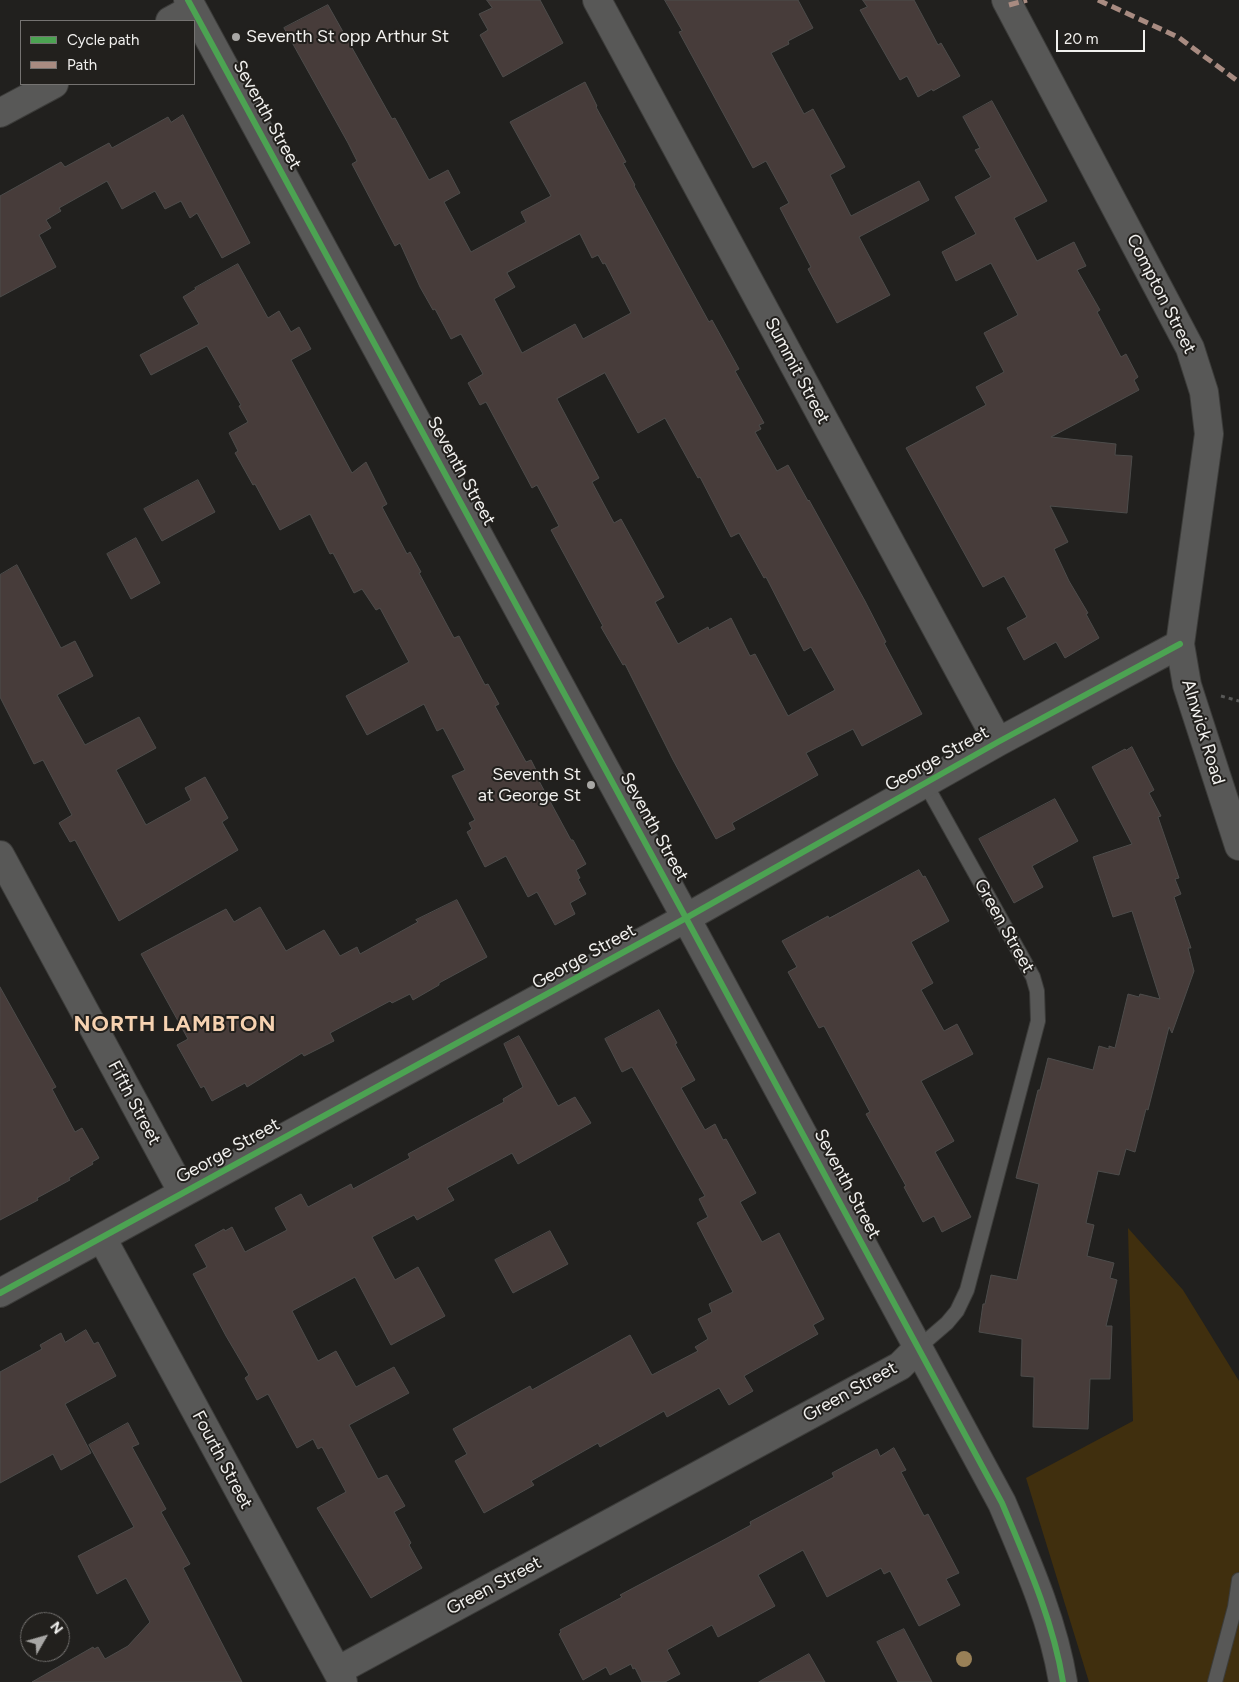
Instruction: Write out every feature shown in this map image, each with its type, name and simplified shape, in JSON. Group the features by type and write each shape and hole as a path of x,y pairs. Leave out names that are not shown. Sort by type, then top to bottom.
{"street":[{"name":"Summit Street","path":"597,0 998,742"},
{"name":"Compton Street","path":"1006,0 1190,348 1204,392 1209,434 1180,644"},
{"name":"Seventh Street","path":"195,32 686,918 1002,1503 1033,1575 1060,1662 1063,1682"},
{"path":"0,113 52,85"},
{"name":"George Street","path":"0,1293 686,918 998,742 1180,644"},
{"name":"Alnwick Road","path":"1180,644 1187,685 1239,846"},
{"name":"Fifth Street","path":"0,855 182,1193"},
{"name":"Fourth Street","path":"102,1238 340,1676"},
{"name":"Green Street","path":"340,1676 900,1366 918,1348"}],"lane":[{"name":"Green Street","path":"918,1348 947,1323 957,1311 967,1290 1038,1021 1037,991 1033,977 925,783"},
{"path":"1215,1682 1235,1607 1239,1580"}],"shaded area":[{"path":"1128,1228 1183,1290 1239,1381 1239,1682 1089,1682 1026,1478 1133,1421"}],"building":[{"path":"487,0 540,0 563,43 503,77 480,35 488,30 479,14 492,8"},
{"path":"665,0 798,0 813,28 788,41 789,44 771,53 804,114 813,109 845,167 830,175 851,216 919,181 929,200 859,237 890,295 837,323 808,269 811,267 780,208 789,203 766,161 753,168 679,32 682,31"},
{"path":"863,0 914,0 938,45 941,43 960,76 918,97 907,76 900,80 860,10 867,7"},
{"path":"328,5 392,119 395,118 429,180 448,170 460,193 444,202 471,252 526,222 521,212 551,196 510,122 585,82 596,107 626,162 623,163 634,186 709,322 712,320 739,369 735,371 764,423 759,425 761,429 755,432 777,471 788,465 809,500 865,601 886,642 884,643 922,714 862,746 853,729 806,753 818,775 732,823 735,829 716,839 673,760 625,664 623,665 601,627 603,626 551,530 559,526 537,485 532,488 486,402 480,405 468,383 483,374 461,334 451,339 435,309 433,310 420,287 400,243 395,246 352,164 357,161 348,143 284,28","holes":["580,234 592,258 598,255 603,264 605,263 631,313 583,339 575,324 522,353 494,299 515,287 507,273","605,373 638,433 665,418 698,478 700,477 731,537 739,533 764,578 766,577 804,651 811,647 835,690 788,716 755,654 750,656 731,618 709,630 708,627 678,644 655,602 664,597 621,519 614,523 592,482 599,478 557,399"]},
{"path":"992,101 1047,201 1014,218 1037,261 1074,242 1086,266 1077,270 1100,310 1097,312 1121,357 1126,354 1138,377 1134,380 1139,390 1051,437 1116,444 1115,455 1132,456 1127,513 1050,506 1068,542 1054,549 1099,638 1065,658 1056,642 1024,660 1007,628 1027,617 1004,576 983,587 906,448 986,405 976,387 1004,372 984,333 1018,315 991,263 956,281 942,252 976,234 955,197 991,177 975,150 980,148 963,117"},
{"path":"183,115 250,243 222,258 197,213 190,218 181,201 165,209 155,191 122,209 107,181 59,208 61,211 46,220 51,228 39,235 56,267 0,297 0,196 61,162 65,167 109,143 112,148 168,117 171,122"},
{"path":"238,264 268,318 279,311 291,332 299,327 311,349 291,360 352,473 366,462 387,504 382,507 407,554 410,552 421,572 419,573 454,638 459,636 485,685 488,684 499,704 495,706 526,762 531,760 541,780 539,781 586,864 576,870 580,878 578,879 586,894 570,903 575,914 555,925 537,892 528,897 506,856 485,867 467,832 472,829 469,823 475,820 452,776 465,770 443,728 437,731 424,704 367,735 346,696 409,662 380,608 376,610 362,589 354,593 333,553 330,554 310,514 280,530 255,484 253,485 235,453 238,451 229,433 248,422 239,406 241,405 207,346 151,375 140,355 199,324 183,297 195,288"},
{"path":"198,480 215,512 162,541 144,509"},
{"path":"136,538 160,583 131,599 107,554"},
{"path":"17,565 61,648 75,641 93,676 57,695 85,745 139,717 156,748 116,770 146,825 191,800 185,788 205,777 228,818 222,822 238,850 119,921 75,840 70,842 59,823 72,815 43,760 34,764 0,697 0,575"},
{"path":"1132,747 1154,790 1149,793 1161,816 1158,817 1179,878 1175,879 1181,894 1174,897 1191,948 1188,948 1194,971 1172,1033 1169,1027 1148,1110 1146,1109 1135,1152 1126,1149 1119,1175 1098,1171 1086,1223 1094,1225 1087,1256 1114,1263 1110,1278 1117,1280 1106,1326 1112,1326 1110,1379 1090,1379 1088,1429 1033,1427 1034,1377 1021,1376 1022,1339 979,1332 983,1304 985,1304 991,1275 1017,1280 1039,1184 1016,1178 1048,1058 1093,1070 1099,1046 1109,1049 1109,1046 1115,1048 1128,994 1139,997 1140,994 1160,999 1132,911 1113,917 1093,857 1132,844 1092,767"},
{"path":"1055,799 1078,841 1032,866 1043,887 1014,903 979,839"},
{"path":"919,870 923,877 925,876 949,921 911,942 933,983 921,990 944,1031 957,1024 973,1054 921,1081 954,1141 935,1152 971,1217 942,1232 934,1216 923,1222 904,1187 906,1186 866,1114 870,1112 824,1026 819,1028 788,972 797,967 782,941"},
{"path":"457,900 487,957 439,983 439,985 413,1000 410,994 392,1003 390,1001 330,1033 334,1041 304,1056 302,1053 247,1087 245,1083 212,1101 204,1086 201,1088 177,1045 188,1039 141,954 226,909 234,922 260,907 286,951 324,930 340,956 357,947 360,954 418,922 416,920"},
{"path":"0,987 56,1087 52,1089 75,1132 82,1128 99,1158 92,1162 93,1164 69,1178 70,1180 0,1220"},
{"path":"659,1010 695,1080 681,1088 705,1130 715,1124 723,1140 726,1139 756,1193 740,1202 762,1242 779,1233 824,1319 813,1325 818,1334 744,1376 753,1391 729,1405 719,1388 667,1417 664,1411 600,1447 598,1443 531,1481 534,1485 484,1513 455,1461 467,1454 453,1429 530,1386 532,1390 630,1335 652,1375 698,1351 695,1347 708,1339 698,1319 712,1312 709,1304 733,1292 697,1223 708,1217 699,1199 705,1196 632,1067 622,1072 605,1039"},
{"path":"519,1036 558,1106 575,1097 591,1123 518,1164 512,1153 447,1188 454,1200 417,1220 414,1215 372,1237 395,1280 418,1267 445,1316 391,1345 355,1277 292,1311 318,1361 336,1351 356,1387 394,1367 409,1393 349,1425 378,1479 387,1475 405,1506 394,1512 422,1568 371,1598 317,1508 346,1492 322,1447 318,1449 313,1439 297,1448 268,1394 257,1400 245,1378 249,1375 193,1274 207,1267 195,1245 224,1229 225,1231 232,1227 245,1252 287,1230 275,1208 301,1194 308,1207 351,1184 353,1189 410,1158 408,1154 504,1102 503,1099 523,1087 504,1044"},
{"path":"550,1231 568,1264 513,1293 495,1260"},
{"path":"86,1330 94,1344 98,1342 116,1376 65,1404 91,1453 61,1470 53,1454 0,1483 0,1372 42,1349 40,1345 61,1333 65,1342"},
{"path":"128,1423 139,1444 132,1447 166,1509 161,1512 190,1564 183,1568 242,1682 32,1682 70,1662 70,1660 93,1647 94,1649 98,1647 105,1659 128,1646 150,1622 126,1578 97,1594 78,1556 134,1527 89,1445"},
{"path":"894,1448 906,1470 901,1472 924,1516 928,1514 959,1573 946,1579 960,1605 919,1626 890,1571 884,1574 881,1568 827,1597 803,1550 758,1575 775,1606 718,1637 712,1625 667,1650 680,1674 665,1682 642,1682 631,1664 610,1675 606,1667 583,1680 559,1634 560,1630 622,1597 620,1595 751,1525 750,1522 834,1477 832,1473 877,1449 880,1456"},
{"path":"904,1629 932,1682 898,1682 877,1642"},
{"path":"809,1654 825,1682 759,1682"}],"marked path":[{"path":"1009,5 1027,0"},
{"path":"1098,0 1178,37 1239,82"}],"cycle path":[{"path":"188,0 1002,1503 1046,1613 1063,1682"},
{"path":"0,1293 686,918 998,742 1180,644"}],"place":[{"name":"Seventh St opp Arthur St","path":"236,37"},
{"name":"Seventh St at George St","path":"591,785"}],"district":[{"name":"NORTH LAMBTON","path":"175,1025"}]}
